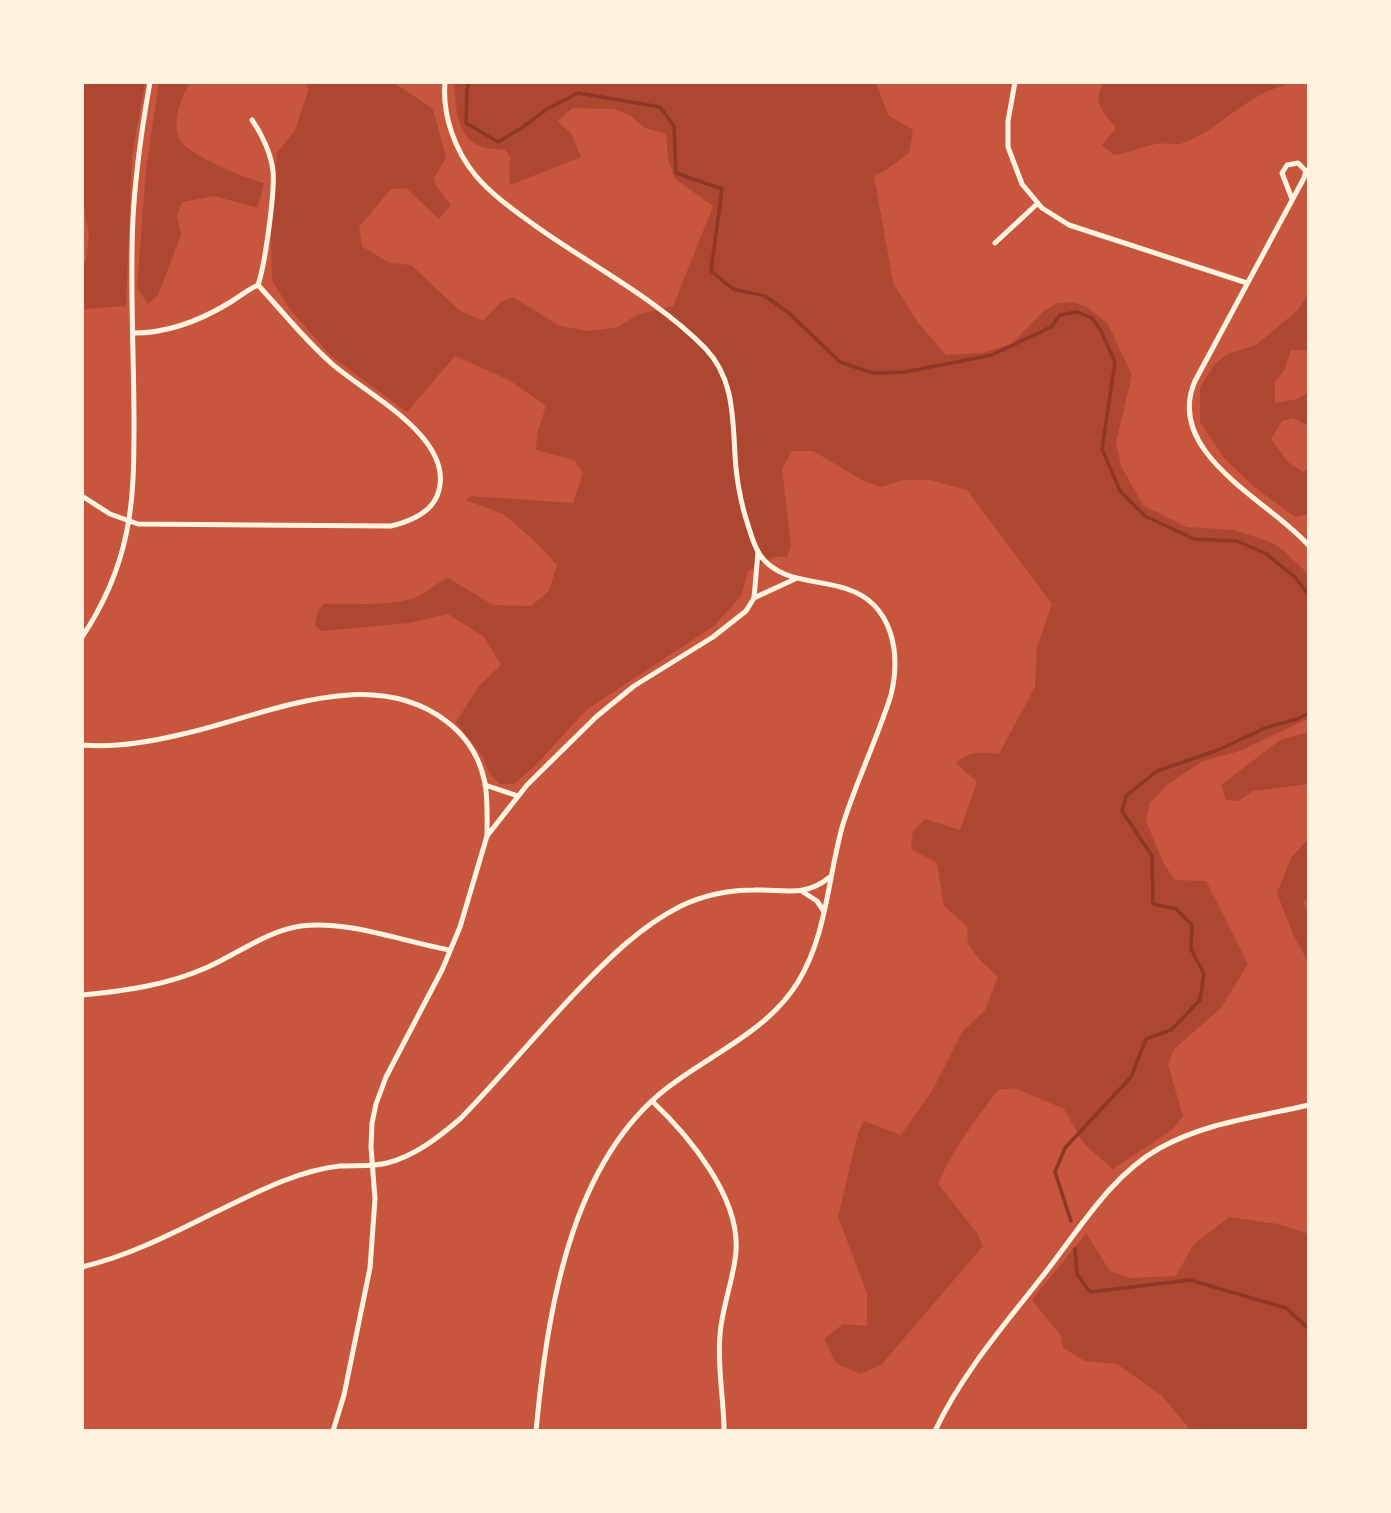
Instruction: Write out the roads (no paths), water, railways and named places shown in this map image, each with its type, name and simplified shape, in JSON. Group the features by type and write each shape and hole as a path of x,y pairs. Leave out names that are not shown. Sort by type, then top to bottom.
{"street":[{"path":"82,638 104,602 113,580 128,521 134,442 134,200 139,146 150,82"},
{"path":"445,82 447,118 457,146 485,187 530,222 673,319 695,338 718,364 731,400 741,496 758,552 764,560 796,578 847,589 866,599 884,619 891,631 895,647 895,680 891,695 850,804 809,962 797,984 758,1026 667,1088 620,1134 608,1153 584,1205 568,1253 548,1334 536,1431"},
{"path":"1015,82 1009,121 1009,147 1021,184 1037,204 1069,225 1247,283"},
{"path":"134,333 187,323 258,285 263,268 273,179 271,163 261,135 252,120"},
{"path":"1292,199 1282,173 1287,165 1298,163 1306,171 1304,178 1191,389 1189,404 1191,419 1204,447 1227,476 1287,524 1309,546"},
{"path":"995,243 1037,204"},
{"path":"82,496 110,514 138,524 391,527 428,510 437,498 441,486 438,467 422,436 406,420 333,365 258,285"},
{"path":"487,836 518,796 596,717 634,686 729,626 746,611 754,598 758,552"},
{"path":"754,598 796,578"},
{"path":"82,745 145,742 307,700 365,695 410,703 443,718 470,746 479,764 485,785 487,836 474,885 433,988 386,1077 376,1104 372,1123 375,1199 370,1268 349,1371 333,1431"},
{"path":"485,785 518,796"},
{"path":"82,1267 136,1251 284,1181 336,1166 386,1164 418,1150 442,1135 460,1119 604,963 652,923 686,904 718,893 755,890 803,892 815,888 830,877"},
{"path":"803,892 817,901 824,912"},
{"path":"82,995 116,992 178,979 279,931 311,925 346,929 450,950"},
{"path":"652,1101 702,1158 727,1202 734,1225 734,1267 720,1331 718,1357 724,1431"},
{"path":"935,1431 960,1385 996,1337 1107,1194 1138,1163 1159,1149 1200,1130 1309,1105"}],"waterway":[{"path":"469,82 466,123 498,142 547,109 578,93 660,107 674,126 676,173 722,189 711,271 733,289 765,296 789,313 840,362 873,373 905,372 992,355 1051,327 1060,315 1077,312 1092,318 1115,362 1102,449 1120,491 1145,516 1194,539 1237,541 1265,553 1295,577 1309,595"},
{"path":"1071,1221 1055,1172 1065,1148 1131,1077 1146,1039 1171,1030 1200,1000 1204,974 1191,949 1192,925 1176,909 1153,904 1152,856 1122,811 1126,796 1157,771 1218,750 1265,728 1309,713"},
{"path":"1075,1249 1077,1274 1090,1292 1190,1280 1286,1308 1309,1329"}]}
